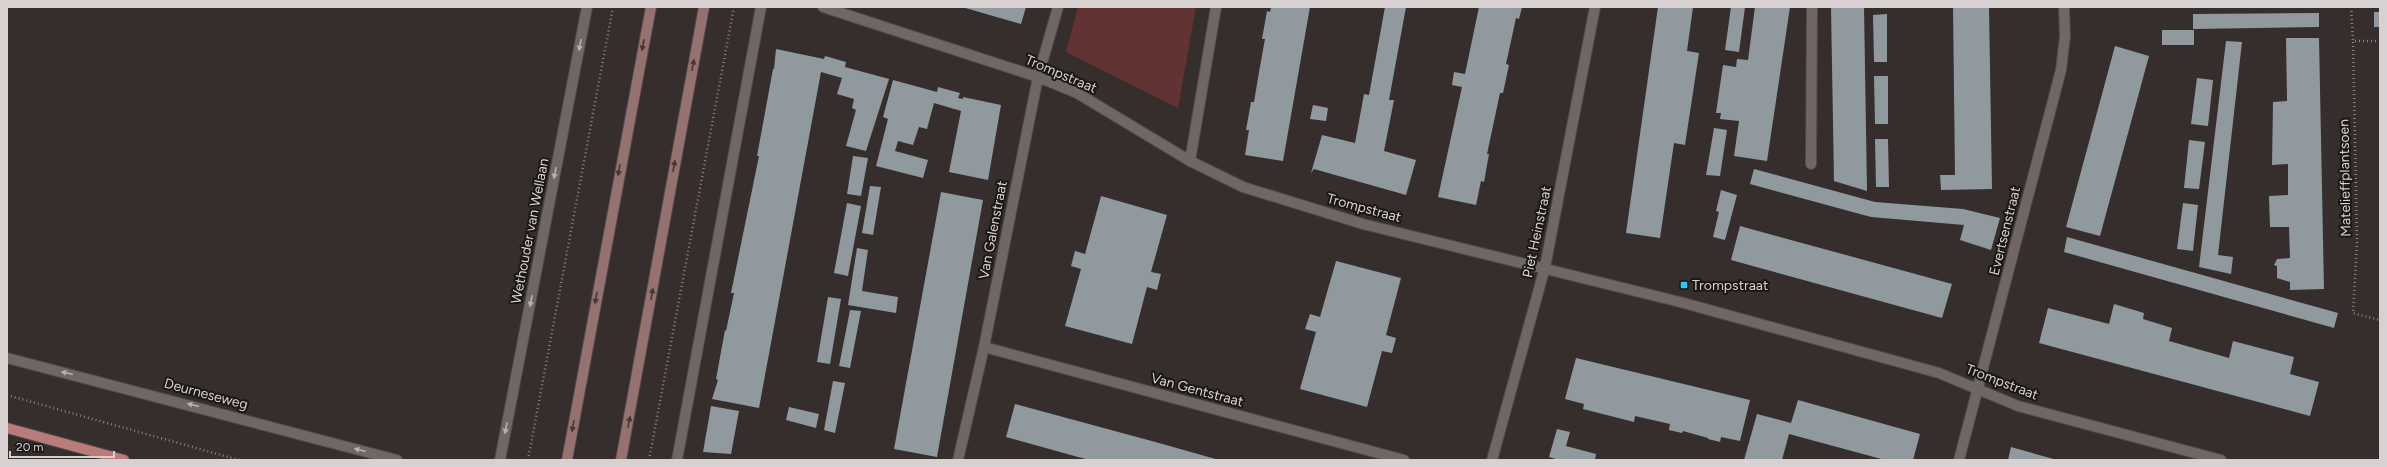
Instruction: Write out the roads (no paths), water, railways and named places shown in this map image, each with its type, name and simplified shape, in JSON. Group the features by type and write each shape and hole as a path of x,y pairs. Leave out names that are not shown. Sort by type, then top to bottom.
{"main road":[{"path":"567,460 651,7"},
{"path":"621,460 704,7"},
{"path":"7,428 124,460"}],"street":[{"name":"Wethouder van Wellaan","path":"500,460 587,7"},
{"path":"677,460 762,7"},
{"name":"Trompstraat","path":"823,7 1038,77 1077,93 1190,161 1243,187 1363,224 1680,302 1938,372 2018,406 2221,460"},
{"name":"Van Galenstraat","path":"958,460 984,347 1038,77 1058,7"},
{"path":"1190,161 1216,7"},
{"name":"Piet Heinstraat","path":"1492,460 1545,268 1595,7"},
{"path":"1811,164 1812,7"},
{"name":"Evertsenstraat","path":"1959,460 1979,389 2061,70 2065,36 2064,7"},
{"name":"Van Gentstraat","path":"984,347 1404,460"},
{"name":"Deurneseweg","path":"7,358 397,460"}],"place":[{"name":"Trompstraat","path":"1684,285"}]}
